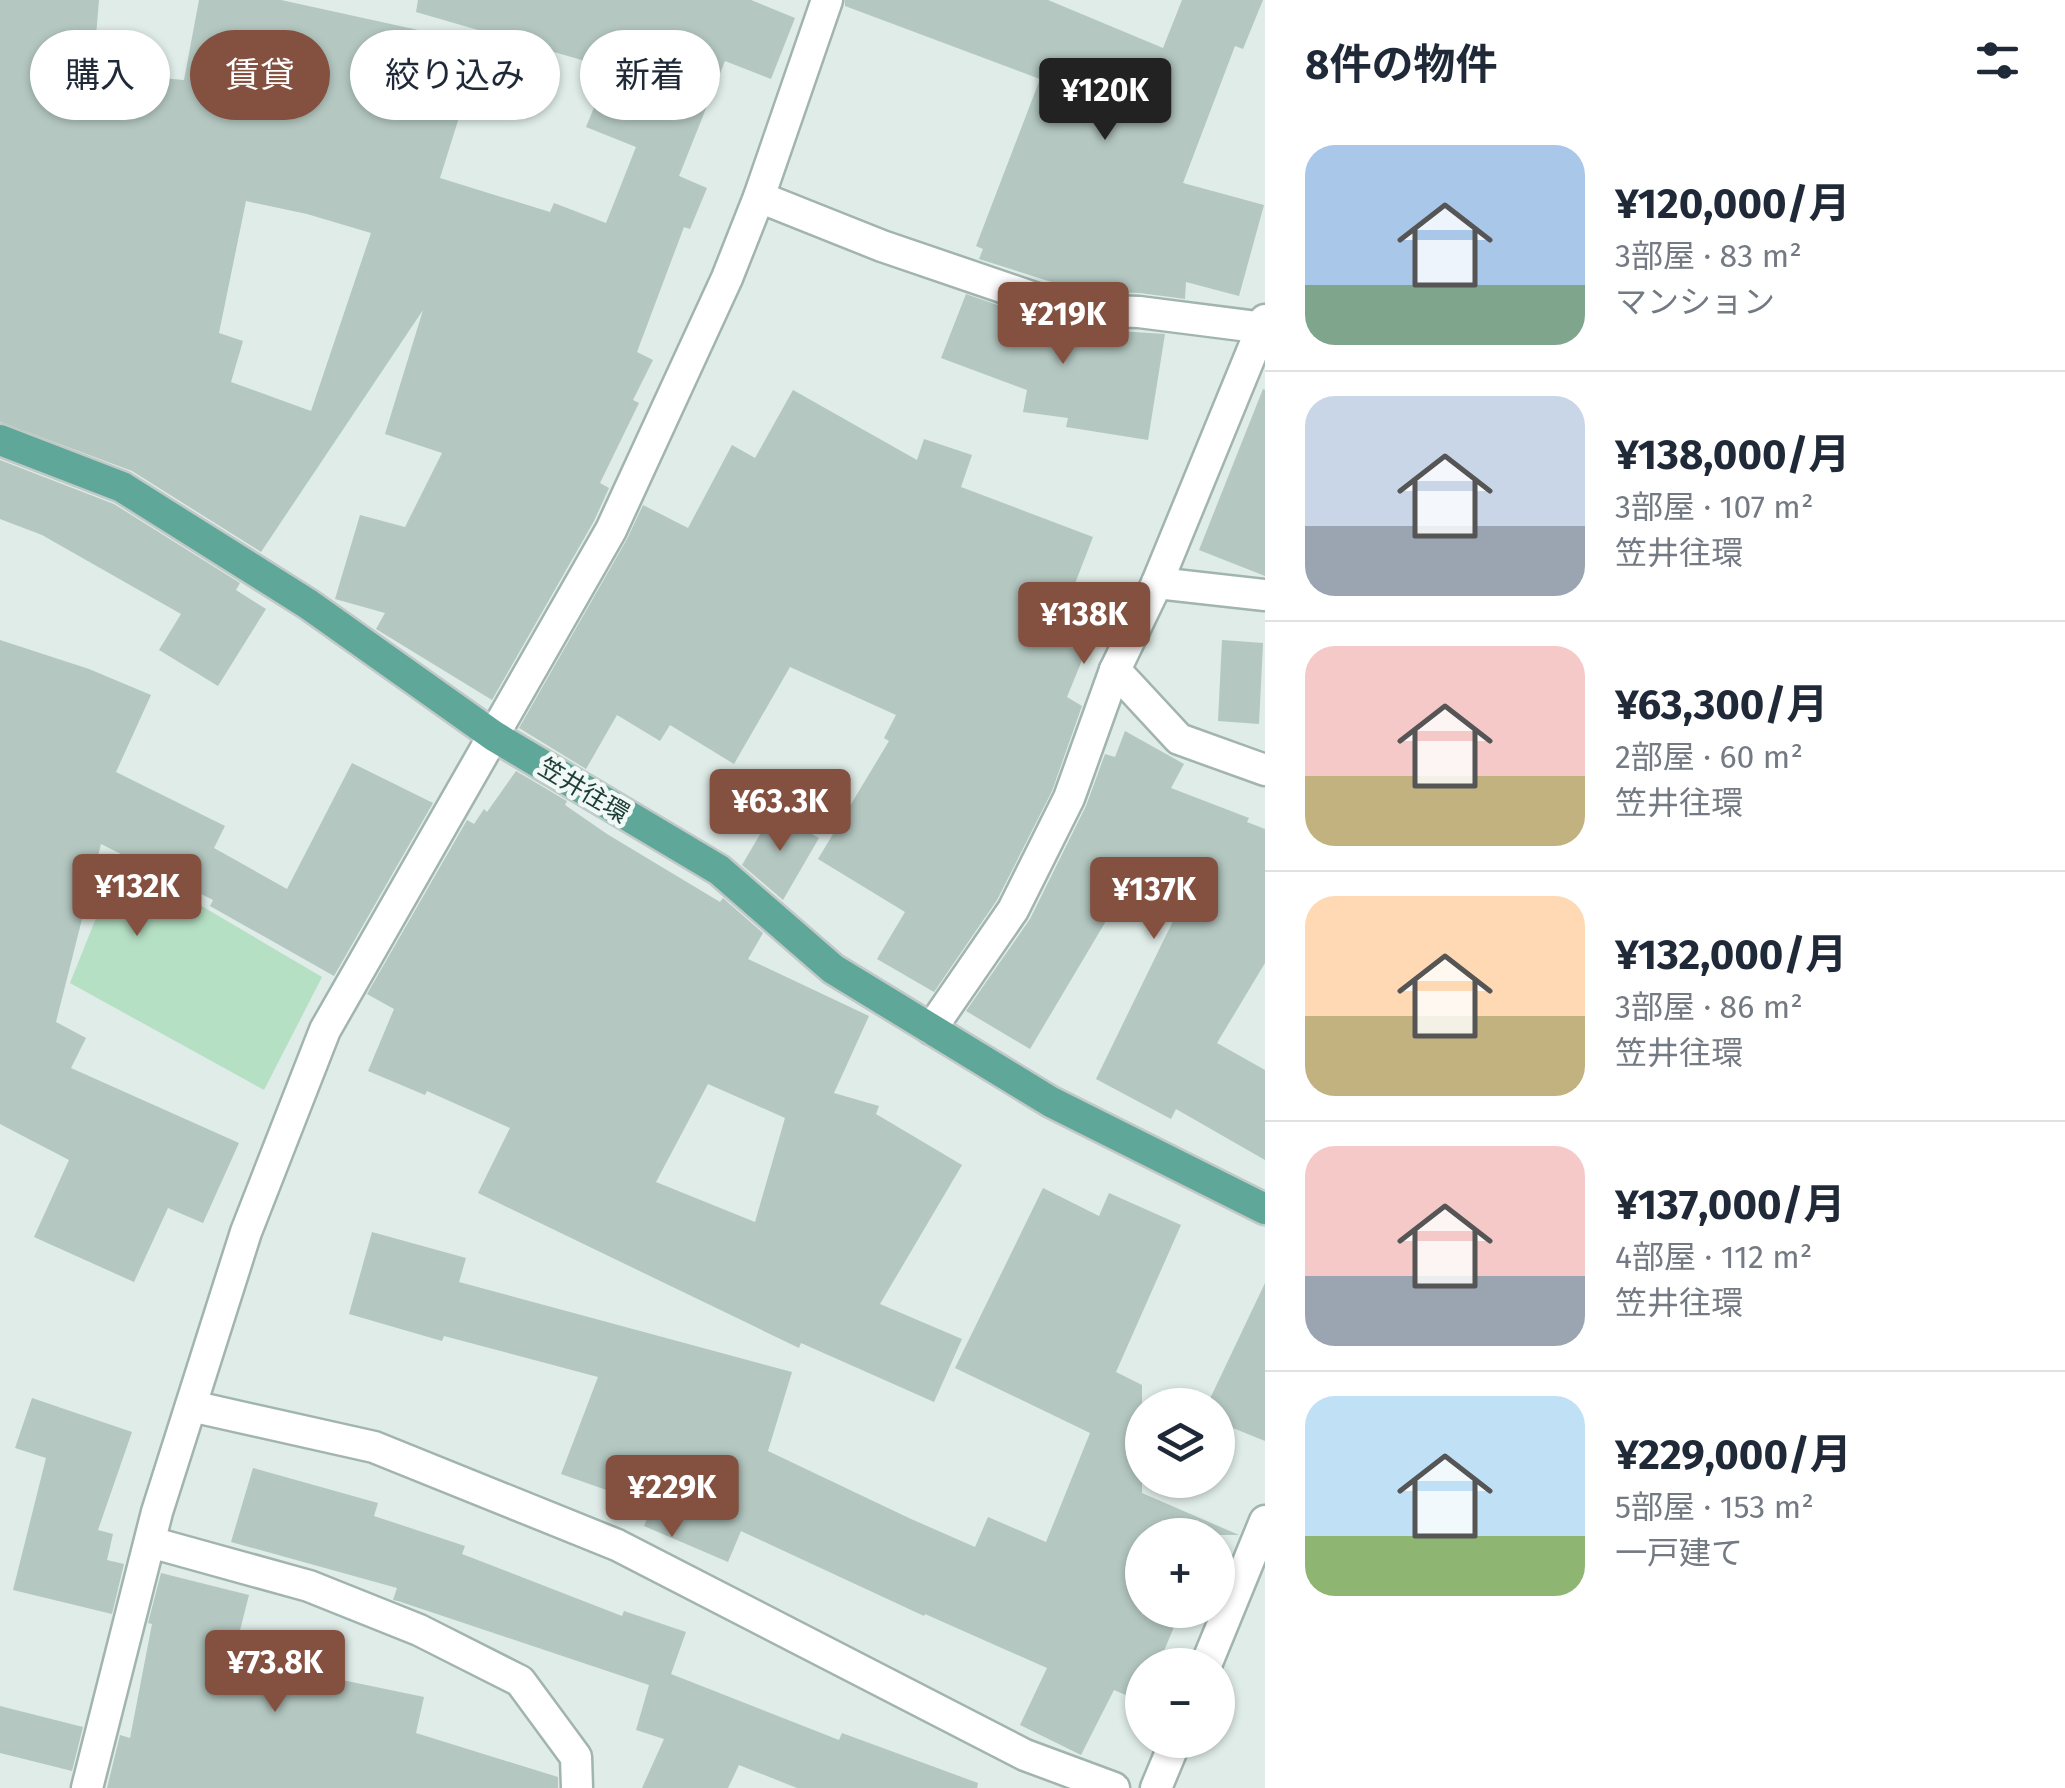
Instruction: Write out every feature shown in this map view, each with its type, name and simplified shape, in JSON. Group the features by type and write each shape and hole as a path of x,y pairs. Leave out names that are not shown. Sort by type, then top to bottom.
{"main road":[{"name":"笠井往環","path":"0,440 122,488 308,604 494,736 719,870 833,969 1051,1102 1265,1209"}],"street":[{"path":"87,1788 150,1542 246,1232 325,1030 612,530 727,278 826,0"},
{"path":"759,197 882,246 1052,304 1077,310 1264,325 1157,582 1115,670 1069,798 1014,910 931,1029"},
{"path":"1157,582 1265,595"},
{"path":"1115,670 1180,739 1265,770"},
{"path":"192,1406 374,1447 616,1545 1025,1755 1114,1788"},
{"path":"1213,1648 1265,1521"},
{"path":"150,1542 309,1586 419,1630 520,1681 576,1757 577,1788"},
{"path":"1156,1788 1168,1758"}],"green space":[{"path":"120,858 322,977 264,1090 70,983"}],"building":[{"path":"0,0 99,0 96,30 30,30 30,120 170,120 170,79 184,80 190,48 190,120 330,120 330,30 193,30 199,0 281,0 418,30 350,30 350,120 458,120 440,178 550,212 554,203 606,223 636,147 586,127 589,120 701,120 679,176 707,188 690,229 684,227 637,352 653,360 633,400 639,403 600,483 609,488 492,700 376,629 385,613 335,599 360,515 405,527 442,453 385,434 423,310 261,552 132,471 0,422","holes":["246,201 371,233 311,411 231,382 243,341 219,333"]},
{"path":"418,0 751,0 795,18 771,79 725,61 720,74 720,30 580,30 580,59 560,54 560,30 478,30 416,12"},
{"path":"845,0 1048,0 1163,48 1182,0 1263,0 1243,49 1235,46 1183,183 1264,205 1239,296 1186,282 1185,299 1080,291 979,259 983,249 976,246 1040,79 845,6"},
{"path":"966,294 1073,328 1165,334 1148,440 1066,427 1068,418 1023,412 1027,390 941,358"},
{"path":"793,390 917,460 924,439 972,455 961,487 1093,537 1053,640 1085,653 1067,697 1082,706 1052,791 997,900 934,992 877,959 905,912 818,859 889,741 884,738 896,715 790,667 734,764 670,725 660,741 617,715 586,769 519,728 643,505 688,528 732,445 755,458"},
{"path":"1265,390 1265,576 1199,550"},
{"path":"0,460 114,504 240,583 236,590 266,609 218,686 159,650 181,614 42,535 0,519"},
{"path":"0,640 89,669 151,695 116,772 225,826 214,848 287,889 352,763 433,803 334,976 210,906 213,900 101,844 56,1022 86,1038 71,1068 239,1143 203,1223 168,1208 134,1282 34,1237 69,1160 0,1124"},
{"path":"1222,640 1263,643 1259,724 1218,721"},
{"path":"1125,731 1184,764 1171,788 1249,818 1247,822 1265,829 1265,963 1217,1043 1265,1070 1265,1160 1176,1109 1171,1119 1096,1079 1173,921 1122,894 1030,1049 966,1011 1030,919 1086,806 1105,754 1115,757"},
{"path":"516,771 567,801 565,805 607,834 720,902 723,898 763,933 748,959 869,1016 834,1093 879,1106 876,1114 962,1165 880,1304 962,1339 934,1402 801,1343 799,1348 478,1193 510,1128 427,1091 425,1095 368,1071 394,1009 367,994 467,820 474,824 484,809 487,812","holes":["708,1084 785,1118 755,1222 656,1182"]},
{"path":"773,812 819,838 783,900 742,865"},
{"path":"1043,1188 1099,1216 1109,1193 1181,1225 1116,1372 1142,1385 1125,1388 1125,1498 1154,1498 1200,1518 1125,1518 1125,1628 1174,1628 1165,1648 1125,1648 1125,1695 1114,1690 1081,1755 1020,1725 1047,1668 741,1531 728,1562 644,1526 652,1506 561,1474 598,1377 444,1336 442,1341 349,1314 372,1232 466,1258 459,1282 792,1372 768,1451 975,1547 988,1517 1046,1542 1090,1433 955,1368"},
{"path":"1265,1283 1265,1441 1235,1429 1235,1388 1215,1388"},
{"path":"32,1398 132,1432 98,1530 113,1534 107,1560 124,1564 112,1614 13,1590 46,1458 15,1448"},
{"path":"253,1468 378,1503 374,1516 465,1546 462,1554 622,1616 624,1611 686,1632 671,1674 839,1740 842,1733 978,1783 977,1788 797,1788 739,1765 728,1788 642,1788 664,1739 636,1730 649,1685 393,1600 397,1588 231,1542"},
{"path":"161,1573 249,1595 238,1638 291,1649 289,1656 344,1670 342,1680 424,1697 416,1733 558,1777 558,1788 107,1788 120,1735 130,1738 152,1624 148,1623"},
{"path":"0,1706 83,1727 72,1771 0,1753"}]}
